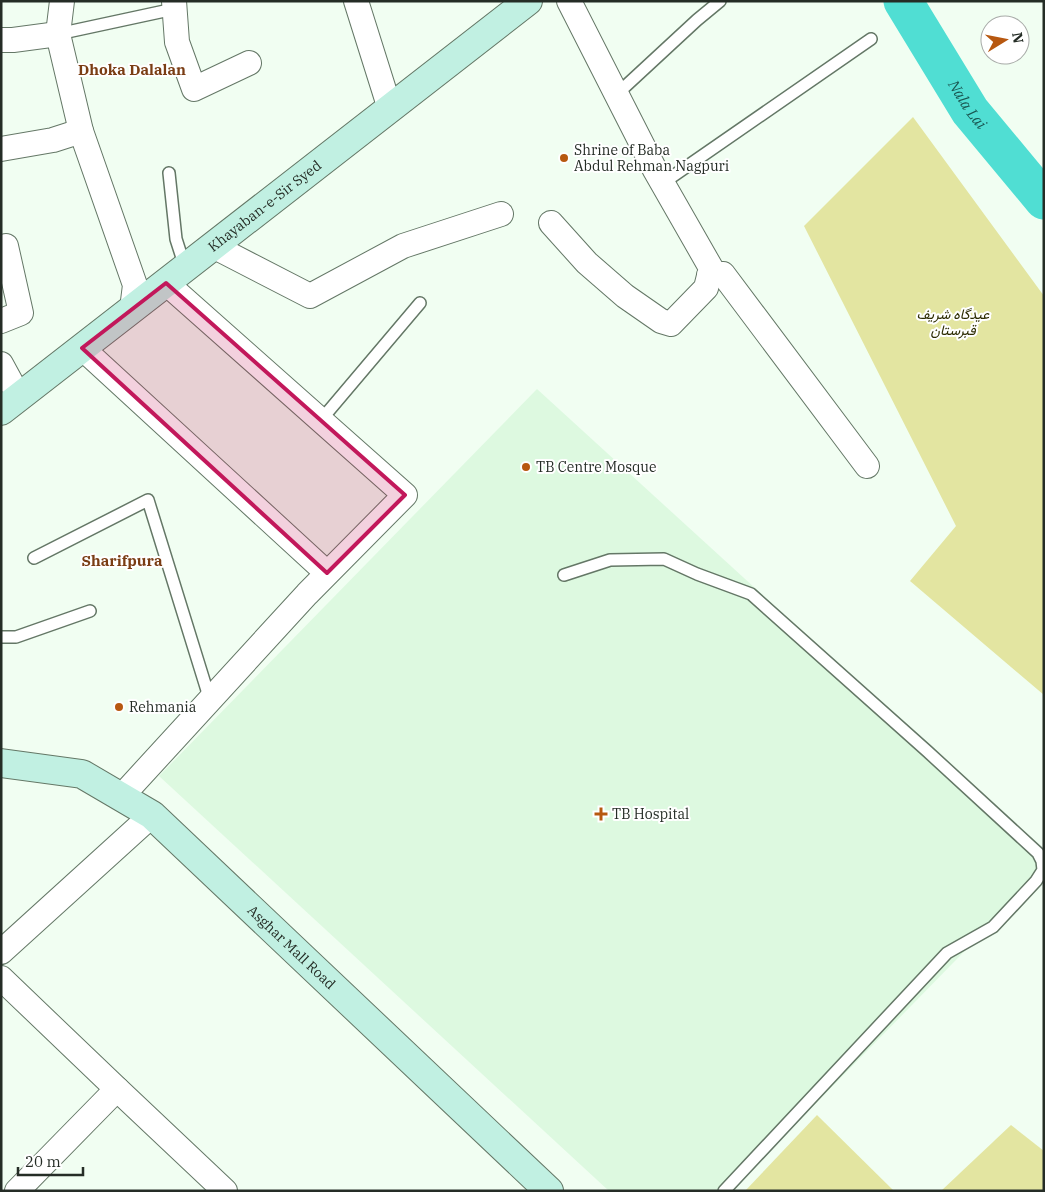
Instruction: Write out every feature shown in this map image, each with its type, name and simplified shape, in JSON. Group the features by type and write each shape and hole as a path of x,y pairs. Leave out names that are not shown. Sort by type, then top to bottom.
{"main road":[{"name":"Khayaban-e-Sir Syed","path":"10,404 528,1"},
{"name":"Asghar Mall Road","path":"1,763 82,774 152,816 549,1191"}],"street":[{"path":"62,1 58,34 81,131 135,285 132,310"},
{"path":"356,1 390,109"},
{"path":"552,223 586,263 625,296 661,321 671,324 706,288 711,268 663,183 569,1"},
{"path":"174,5 177,42 194,89 249,63"},
{"path":"1,40 58,34"},
{"path":"1,149 53,140 81,131"},
{"path":"213,246 310,296 402,246 502,214"},
{"path":"1,248 6,246 21,313 1,321"},
{"path":"709,275 723,274 867,466"},
{"path":"121,797 327,573 405,494 321,420 176,276"},
{"path":"82,348 327,573"},
{"path":"1,364 10,404"},
{"path":"1,952 152,816"},
{"path":"1,978 225,1191"},
{"path":"16,1191 116,1089"}],"lane":[{"path":"617,94 720,1"},
{"path":"58,34 174,5"},
{"path":"663,183 871,39"},
{"path":"169,173 176,239 176,276"},
{"path":"321,420 420,303"},
{"path":"34,558 148,500 210,700"},
{"path":"564,576 610,560 664,560 751,594 927,750 1038,852 1042,861 1043,870 1036,881 993,927 947,953 724,1191"},
{"path":"1,637 16,637 90,611"}],"highlighted area":[{"path":"166,283 405,495 327,573 82,348"}],"shaded area":[{"name":"TB Hospital","path":"537,389 1044,852 1044,870 730,1191 609,1191 159,776"}],"green space":[{"name":"عیدگاہ شریف قبرستان","path":"913,117 1044,296 1044,695 910,581 956,526 804,226"},
{"path":"817,1115 894,1191 745,1191"},
{"path":"1011,1125 1044,1151 1044,1191 941,1191"}],"waterway":[{"name":"Nala Lai","path":"903,1 970,111 1044,200"}],"place":[{"name":"Shrine of Baba Abdul Rehman Nagpuri","path":"564,158"},
{"name":"TB Centre Mosque","path":"526,467"},
{"name":"Rehmania","path":"119,707"},
{"name":"TB Hospital","path":"601,814"}],"district":[{"name":"Dhoka Dalalan","path":"132,70"},
{"name":"Sharifpura","path":"122,561"}]}
